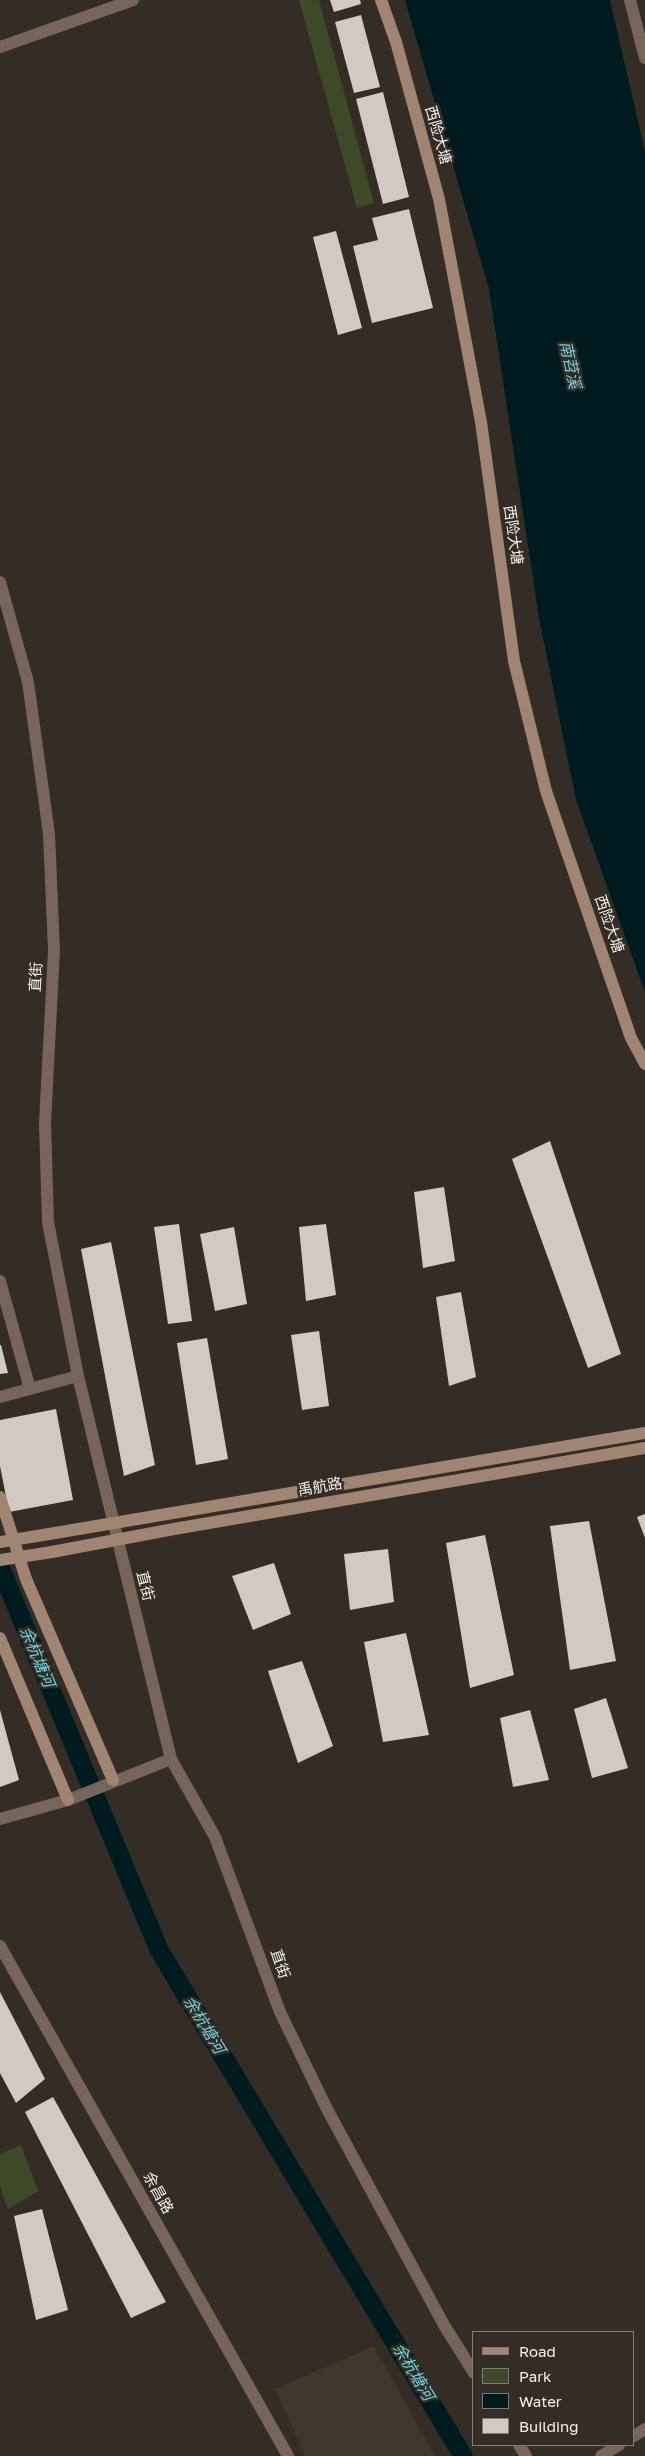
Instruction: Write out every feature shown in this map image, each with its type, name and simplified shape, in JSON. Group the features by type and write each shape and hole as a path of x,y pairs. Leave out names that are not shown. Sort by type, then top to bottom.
{"street":[{"path":"0,47 133,0"},
{"name":"西险大塘","path":"381,0 396,42 439,199 482,422 514,661 546,792 631,1038 645,1064"},
{"path":"630,0 645,58"},
{"name":"直街","path":"0,582 28,682 49,834 54,950 45,1123 48,1222 78,1376 171,1759 215,1837 280,2012 328,2109 434,2308 472,2370"},
{"path":"0,1281 30,1389"},
{"path":"0,1397 78,1376"},
{"path":"0,1542 645,1433"},
{"name":"禹航路","path":"0,1560 645,1448"},
{"path":"0,1497 26,1579 113,1780"},
{"path":"0,1638 68,1800"},
{"path":"0,1819 68,1800 113,1780 171,1759"},
{"name":"余昌路","path":"0,1946 288,2456"},
{"path":"601,2456 617,2446"}],"shaded area":[{"path":"374,2346 435,2456 305,2456 275,2389"}],"green space":[{"path":"299,0 319,0 374,203 357,208"},
{"path":"21,2145 38,2191 8,2209 0,2186 0,2154"}],"water":[{"name":"南苕溪","path":"405,0 610,0 645,152 645,992 576,800 539,618 489,289"}],"building":[{"path":"330,0 360,0 361,4 334,12"},
{"path":"361,15 380,87 354,93 335,22"},
{"path":"383,92 409,197 383,204 356,99"},
{"path":"409,209 433,308 372,323 353,246 378,240 372,218"},
{"path":"336,231 362,328 338,335 313,237"},
{"path":"550,1141 621,1354 588,1368 512,1159"},
{"path":"444,1187 455,1261 423,1268 414,1192"},
{"path":"179,1224 192,1321 168,1324 154,1227"},
{"path":"326,1224 336,1295 306,1301 299,1227"},
{"path":"234,1227 247,1304 215,1311 200,1234"},
{"path":"111,1242 155,1465 124,1476 81,1249"},
{"path":"461,1292 476,1377 449,1386 436,1297"},
{"path":"319,1331 329,1406 302,1410 291,1335"},
{"path":"207,1338 228,1459 196,1465 177,1343"},
{"path":"1,1345 8,1373 0,1374"},
{"path":"56,1409 73,1500 9,1512 0,1466 0,1420"},
{"path":"645,1514 645,1538 637,1517"},
{"path":"589,1521 616,1661 570,1670 550,1526"},
{"path":"485,1535 514,1675 470,1688 446,1543"},
{"path":"388,1549 394,1602 350,1610 344,1554"},
{"path":"274,1563 291,1614 253,1630 232,1576"},
{"path":"406,1633 429,1735 383,1742 364,1642"},
{"path":"302,1661 333,1746 298,1763 268,1671"},
{"path":"606,1698 628,1768 592,1778 574,1709"},
{"path":"0,1710 19,1780 0,1787"},
{"path":"530,1710 549,1780 513,1787 500,1718"},
{"path":"0,1992 45,2079 16,2103 0,2073"},
{"path":"53,2097 166,2302 131,2318 25,2112"},
{"path":"42,2209 68,2310 36,2320 14,2216"}],"waterway":[{"name":"余杭塘河","path":"0,1567 159,1950 463,2456"}]}
